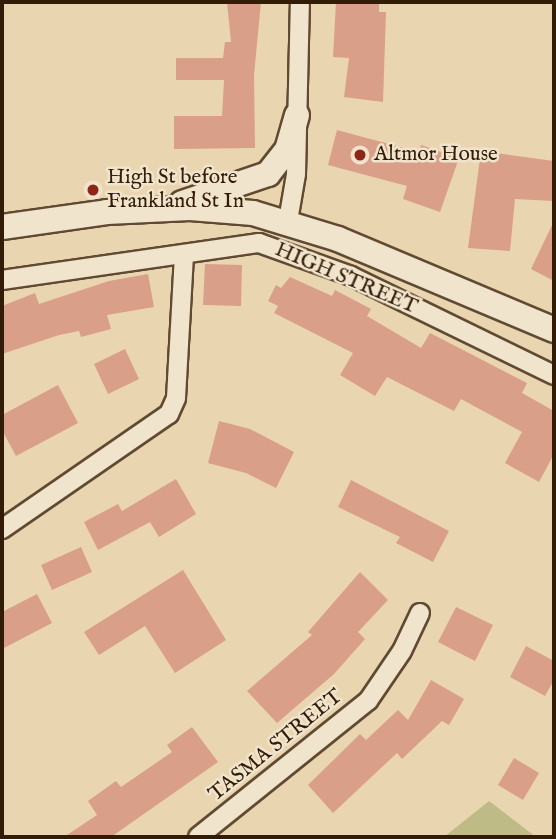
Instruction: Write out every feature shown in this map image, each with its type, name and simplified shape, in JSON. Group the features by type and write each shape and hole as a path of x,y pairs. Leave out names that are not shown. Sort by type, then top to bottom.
{"main road":[{"path":"165,209 268,174 287,150 297,115"},
{"name":"HIGH STREET","path":"2,227 107,212 165,209 214,209 288,221 554,330"}],"street":[{"path":"288,221 297,115 300,2"},
{"name":"HIGH STREET","path":"2,280 184,255 245,242 274,247 351,276 554,375"},
{"path":"2,529 169,414 176,398 184,255"},
{"name":"TASMA STREET","path":"198,837 368,701 402,651 420,613"}],"shaded area":[{"path":"489,801 536,837 444,837"}],"building":[{"path":"227,2 261,2 254,75 255,148 174,149 174,116 222,116 224,80 176,80 176,58 223,58 225,42 231,42"},
{"path":"336,2 379,2 379,12 386,12 383,102 344,97 349,58 333,57"},
{"path":"337,130 419,152 421,145 459,158 440,212 403,199 407,186 328,165"},
{"path":"481,151 554,161 554,201 515,199 510,251 468,248"},
{"path":"554,221 554,281 531,269"},
{"path":"205,264 242,265 241,306 203,305"},
{"path":"148,274 154,307 107,315 111,329 81,337 79,331 59,335 2,354 2,306 35,293 39,304 109,281"},
{"path":"290,277 332,296 335,290 371,309 367,316 421,348 430,333 527,383 522,393 554,411 554,454 539,482 505,463 522,432 461,399 454,411 387,377 375,396 340,375 353,353 274,313 278,306 268,301 276,285 281,288"},
{"path":"125,349 139,379 108,394 94,364"},
{"path":"58,385 78,423 16,456 2,430 2,415"},
{"path":"219,421 250,429 294,452 276,488 246,473 208,463"},
{"path":"176,479 196,514 159,537 150,522 98,550 84,522 118,504 122,511"},
{"path":"351,480 449,531 433,562 396,543 400,537 338,507"},
{"path":"81,547 92,572 52,590 41,565"},
{"path":"183,570 226,640 175,673 145,626 99,655 84,632"},
{"path":"360,572 388,600 358,632 365,639 334,674 277,723 247,691 312,635 308,632"},
{"path":"37,594 52,623 2,649 2,612"},
{"path":"456,607 493,625 475,661 438,642"},
{"path":"526,646 554,661 554,680 545,696 510,677"},
{"path":"431,680 464,699 449,725 442,721 402,759 397,753 333,813 308,785 360,734 366,740 398,710 408,720"},
{"path":"192,727 218,762 111,837 64,837 97,815 88,801 116,781 121,787 172,752 167,745"},
{"path":"514,758 539,773 523,800 498,785"}],"place":[{"name":"Altmor House","path":"360,155"},
{"name":"High St before Frankland St In","path":"93,190"}]}
